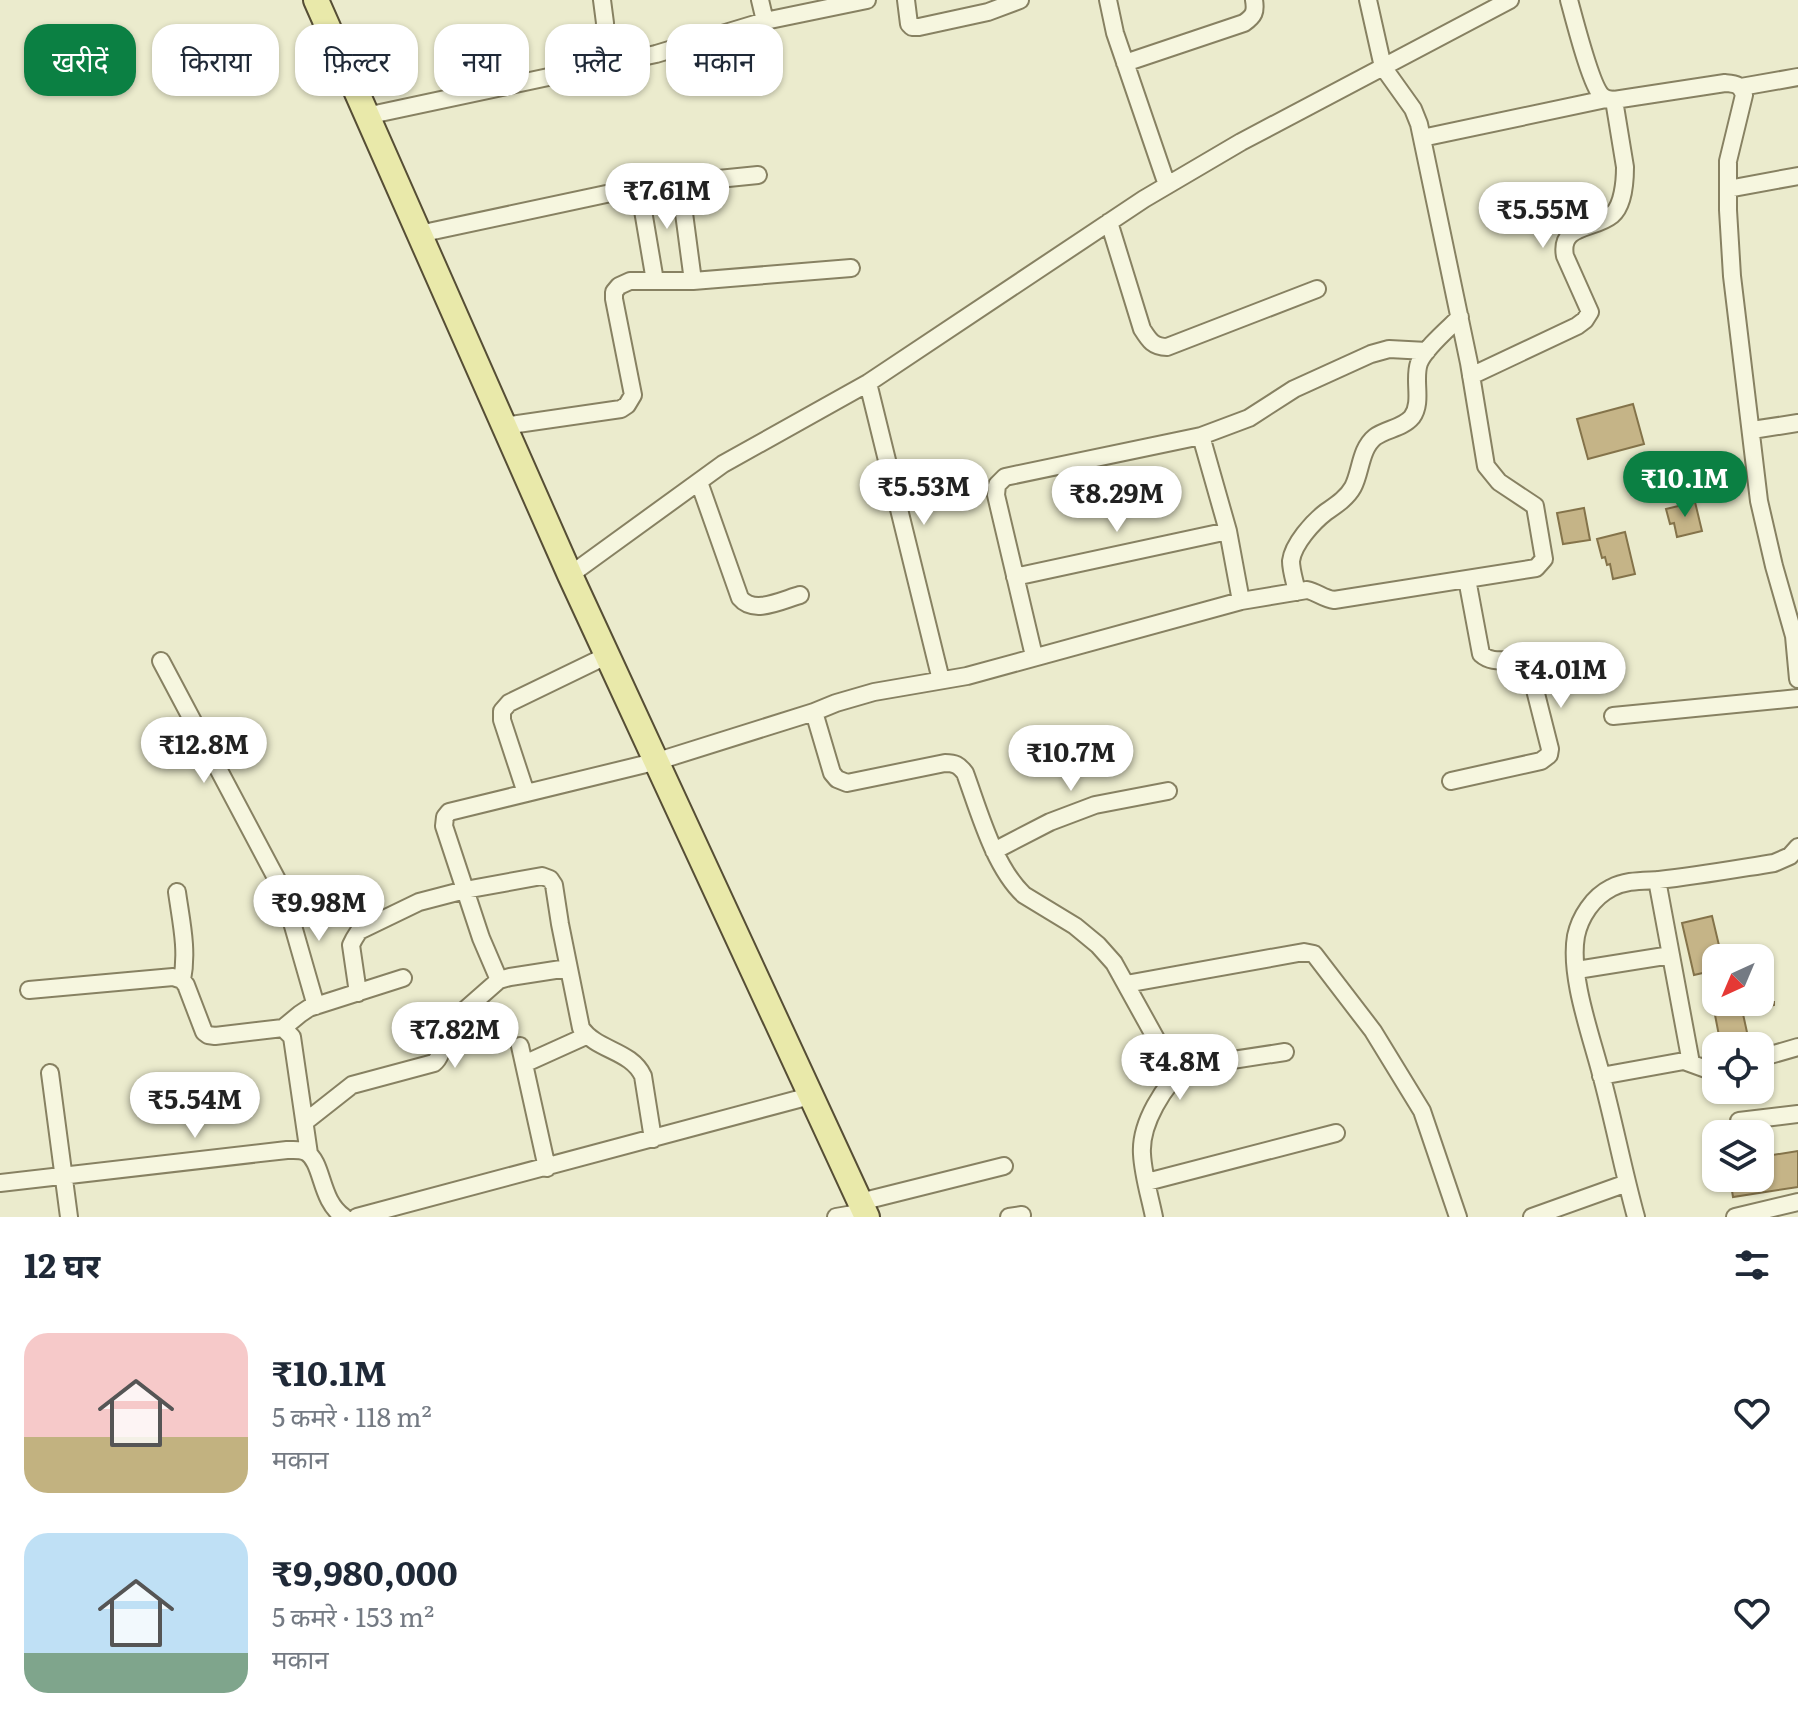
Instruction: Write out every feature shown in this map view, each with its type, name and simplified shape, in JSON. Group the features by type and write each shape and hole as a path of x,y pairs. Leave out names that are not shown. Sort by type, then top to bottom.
{"main road":[{"path":"316,0 570,575 864,1210"}],"street":[{"path":"602,0 605,24"},
{"path":"760,0 765,21"},
{"path":"650,55 765,21 867,0"},
{"path":"906,0 912,27 988,12 1020,0"},
{"path":"1108,0 1115,33 1167,185"},
{"path":"1125,63 1244,23 1255,11 1254,0"},
{"path":"499,980 481,938 444,826 449,812 658,761 874,692 967,676 1241,601 1307,590 1334,600 1536,568 1544,559 1538,510 1499,482 1486,466 1460,317 1419,124 1413,109 1383,67 1368,0"},
{"path":"570,575 723,464 868,383 1167,185 1241,142 1510,0"},
{"path":"1471,376 1577,326 1589,316 1563,248 1571,233 1611,216 1619,203 1625,167 1610,100 1599,94 1593,80 1569,0"},
{"path":"1741,87 1798,77"},
{"path":"366,116 545,78"},
{"path":"1422,138 1610,100 1725,83 1741,87 1744,95 1728,161 1732,276 1759,501 1774,566 1794,616 1798,679"},
{"path":"419,234 639,187 758,175"},
{"path":"1728,189 1798,176"},
{"path":"680,183 693,281"},
{"path":"639,187 655,281"},
{"path":"1109,222 1142,329 1158,347 1167,347 1317,289"},
{"path":"504,426 621,409 627,405 633,395 614,292 619,286 630,281 693,281 851,268"},
{"path":"1297,592 1291,563 1293,554 1314,522 1345,498 1354,486 1367,447 1374,438 1409,421 1415,413 1419,361 1460,317"},
{"path":"1034,656 996,495 997,485 1005,477 1201,436 1249,418 1294,389 1371,354 1389,349 1427,351"},
{"path":"868,383 941,680"},
{"path":"1752,430 1798,423"},
{"path":"1201,436 1228,531 1241,601"},
{"path":"699,482 740,598 745,604 755,607 800,595"},
{"path":"1015,577 1228,531"},
{"path":"1451,781 1541,761 1549,755 1550,749 1526,663 1519,660 1492,661 1481,654 1467,579"},
{"path":"526,793 502,720 502,711 509,703 608,655"},
{"path":"161,661 283,891 316,1006"},
{"path":"1613,716 1798,698"},
{"path":"814,712 832,773 842,782 945,763 961,767 994,851 1017,888 1075,926 1114,963 1176,1075"},
{"path":"994,851 1050,822 1095,805 1168,791"},
{"path":"1636,1217 1582,1006 1575,957 1579,925 1597,898 1617,885 1774,863 1790,856 1798,847"},
{"path":"358,993 351,945 359,931 419,902 542,876 550,879 554,885 581,1028 591,1040 634,1061 639,1068 653,1139"},
{"path":"1657,880 1691,1063"},
{"path":"177,892 184,943 182,980"},
{"path":"1126,984 1304,952 1314,954 1373,1031 1422,1111 1458,1217"},
{"path":"1577,970 1671,955"},
{"path":"305,1122 352,1085 434,1063 439,1058 444,1031 449,1024 499,980 568,968"},
{"path":"29,990 173,977 186,985 204,1032 215,1036 283,1028 316,1006 403,978"},
{"path":"283,1028 292,1037 309,1154 328,1200 333,1209 344,1217"},
{"path":"524,1064 586,1036"},
{"path":"520,1046 547,1168"},
{"path":"1774,1054 1798,1047"},
{"path":"1154,1217 1141,1153 1146,1126 1165,1088 1187,1067 1285,1052"},
{"path":"1601,1076 1678,1062 1702,1067"},
{"path":"50,1073 69,1217"},
{"path":"357,1217 410,1210 547,1168 810,1096"},
{"path":"1747,1120 1798,1114"},
{"path":"1147,1182 1336,1133"},
{"path":"0,1183 287,1150 301,1150 309,1154"},
{"path":"836,1217 1004,1166"},
{"path":"1532,1217 1627,1183"},
{"path":"1735,1217 1792,1208"}],"building":[{"path":"1633,404 1644,444 1588,459 1577,419"},
{"path":"1695,502 1702,531 1677,537 1666,509"},
{"path":"1584,508 1590,540 1563,544 1557,513"},
{"path":"1625,532 1635,574 1613,579 1610,564 1607,565 1605,557 1602,558 1597,539"},
{"path":"1712,916 1719,944 1702,944 1702,973 1694,975 1682,923"},
{"path":"1715,1016 1743,1016 1747,1032 1718,1032"},
{"path":"1798,1151 1798,1187 1774,1191 1774,1155"},
{"path":"1732,1192 1766,1192 1733,1197"}]}
